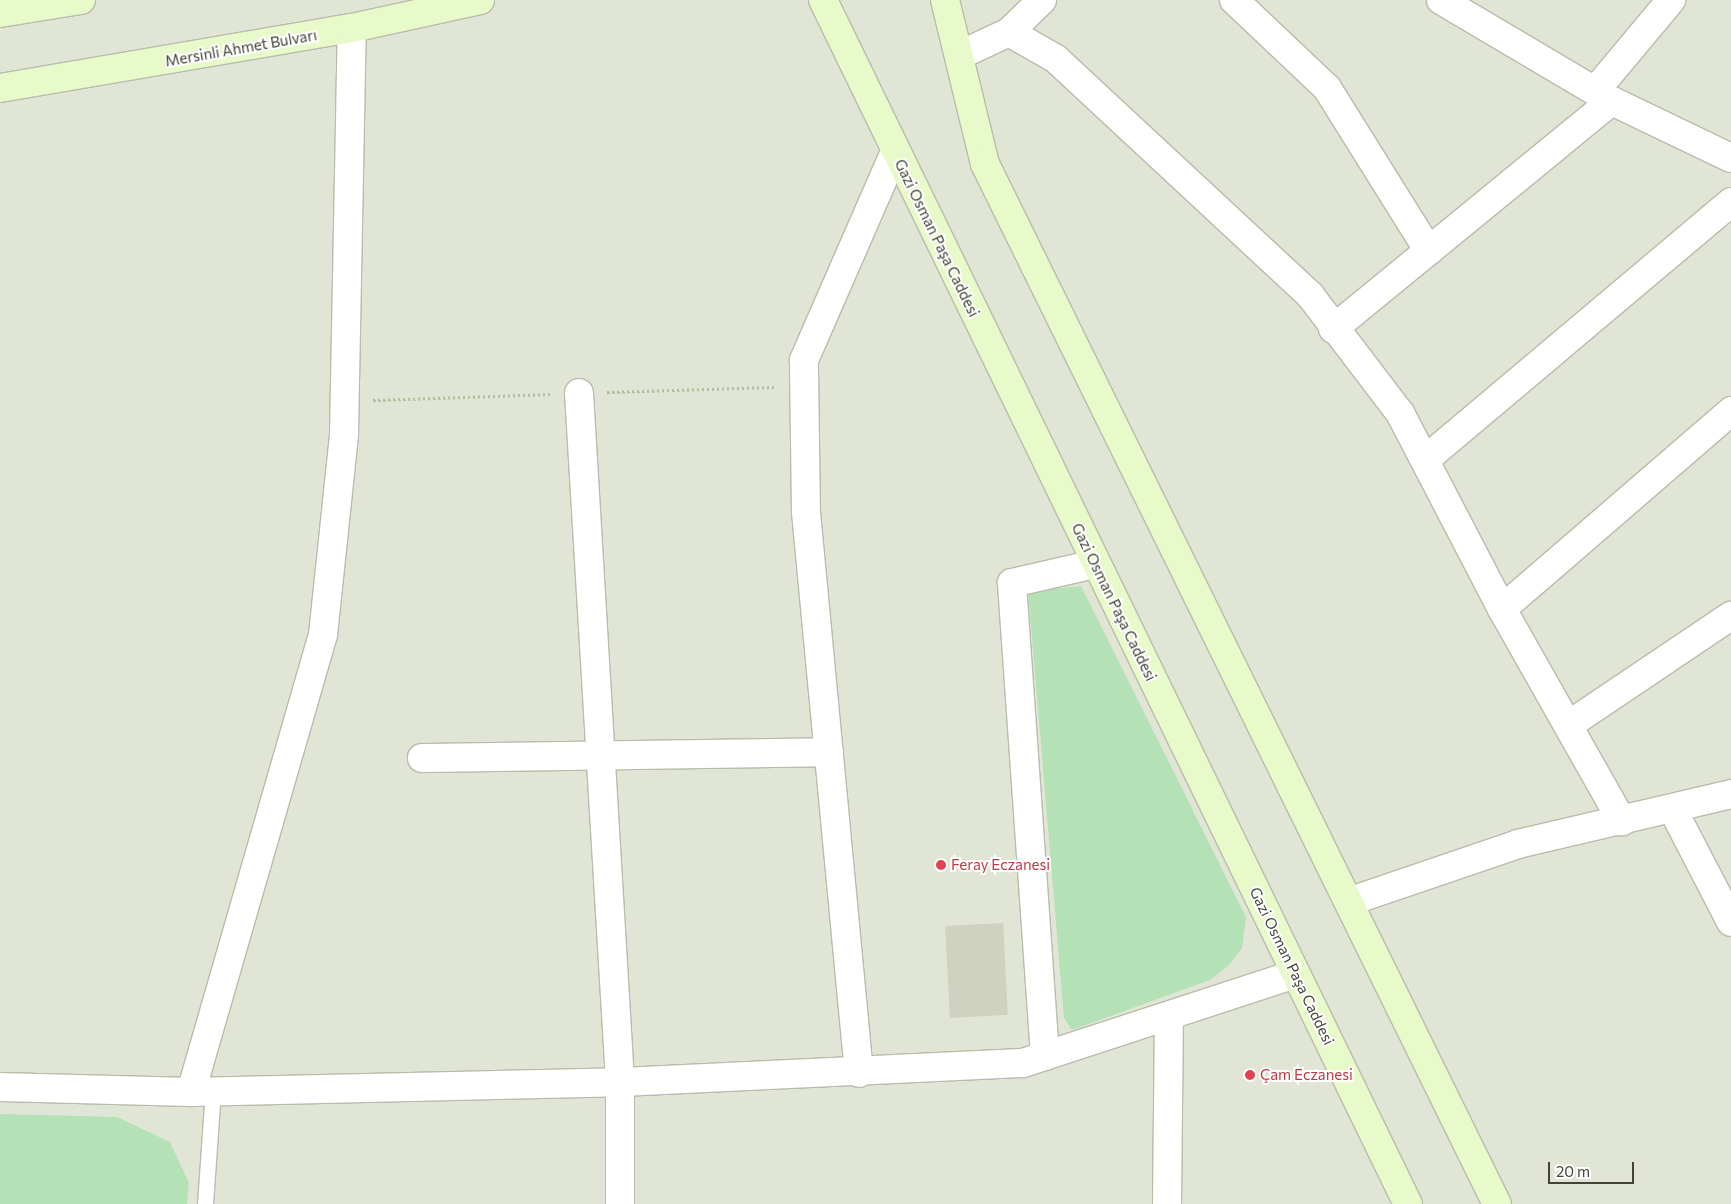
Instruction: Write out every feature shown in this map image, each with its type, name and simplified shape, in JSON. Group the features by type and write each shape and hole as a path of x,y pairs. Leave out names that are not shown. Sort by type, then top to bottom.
{"main road":[{"path":"0,13 81,0"},
{"name":"Mersinli Ahmet Bulvarı","path":"0,88 352,28 480,0"},
{"name":"Gazi Osman Paşa Caddesi","path":"823,0 1095,564 1408,1204"},
{"path":"953,5 960,55 985,164 1351,901 1497,1204"}],"street":[{"path":"960,55 1009,32 1042,0"},
{"path":"1234,0 1327,88 1429,251"},
{"path":"1442,0 1604,96 1731,158"},
{"path":"1333,329 1429,251 1604,96 1671,0"},
{"path":"202,1091 323,635 344,434 352,28"},
{"path":"1009,32 1056,58 1310,295 1333,329 1400,413 1426,459 1502,609 1570,724 1622,821"},
{"path":"859,1073 806,512 804,360 895,152"},
{"path":"1426,459 1731,202"},
{"path":"579,393 620,1082 620,1204"},
{"path":"1502,609 1731,411"},
{"path":"1045,1056 1012,583 1095,564"},
{"path":"1570,724 1731,616"},
{"path":"422,758 829,752"},
{"path":"1351,901 1518,844 1673,810 1731,794"},
{"path":"1673,810 1731,922"},
{"path":"0,1087 202,1091 620,1082 859,1073 1023,1062 1169,1017 1296,974"},
{"path":"1168,1204 1169,1017"}],"lane":[{"path":"202,1091 205,1204"}],"shaded area":[{"path":"0,0 1731,0 1731,1204 0,1204"}],"green space":[{"path":"1081,586 1246,917 1242,948 1229,965 1210,980 1072,1030 1064,1018 1028,591"},
{"path":"0,1114 117,1117 170,1142 189,1183 187,1204 0,1204"}],"building":[{"path":"1003,923 1008,1015 950,1018 945,926"}],"place":[{"name":"Feray Eczanesi","path":"941,865"},
{"name":"Çam Eczanesi","path":"1250,1075"}]}
